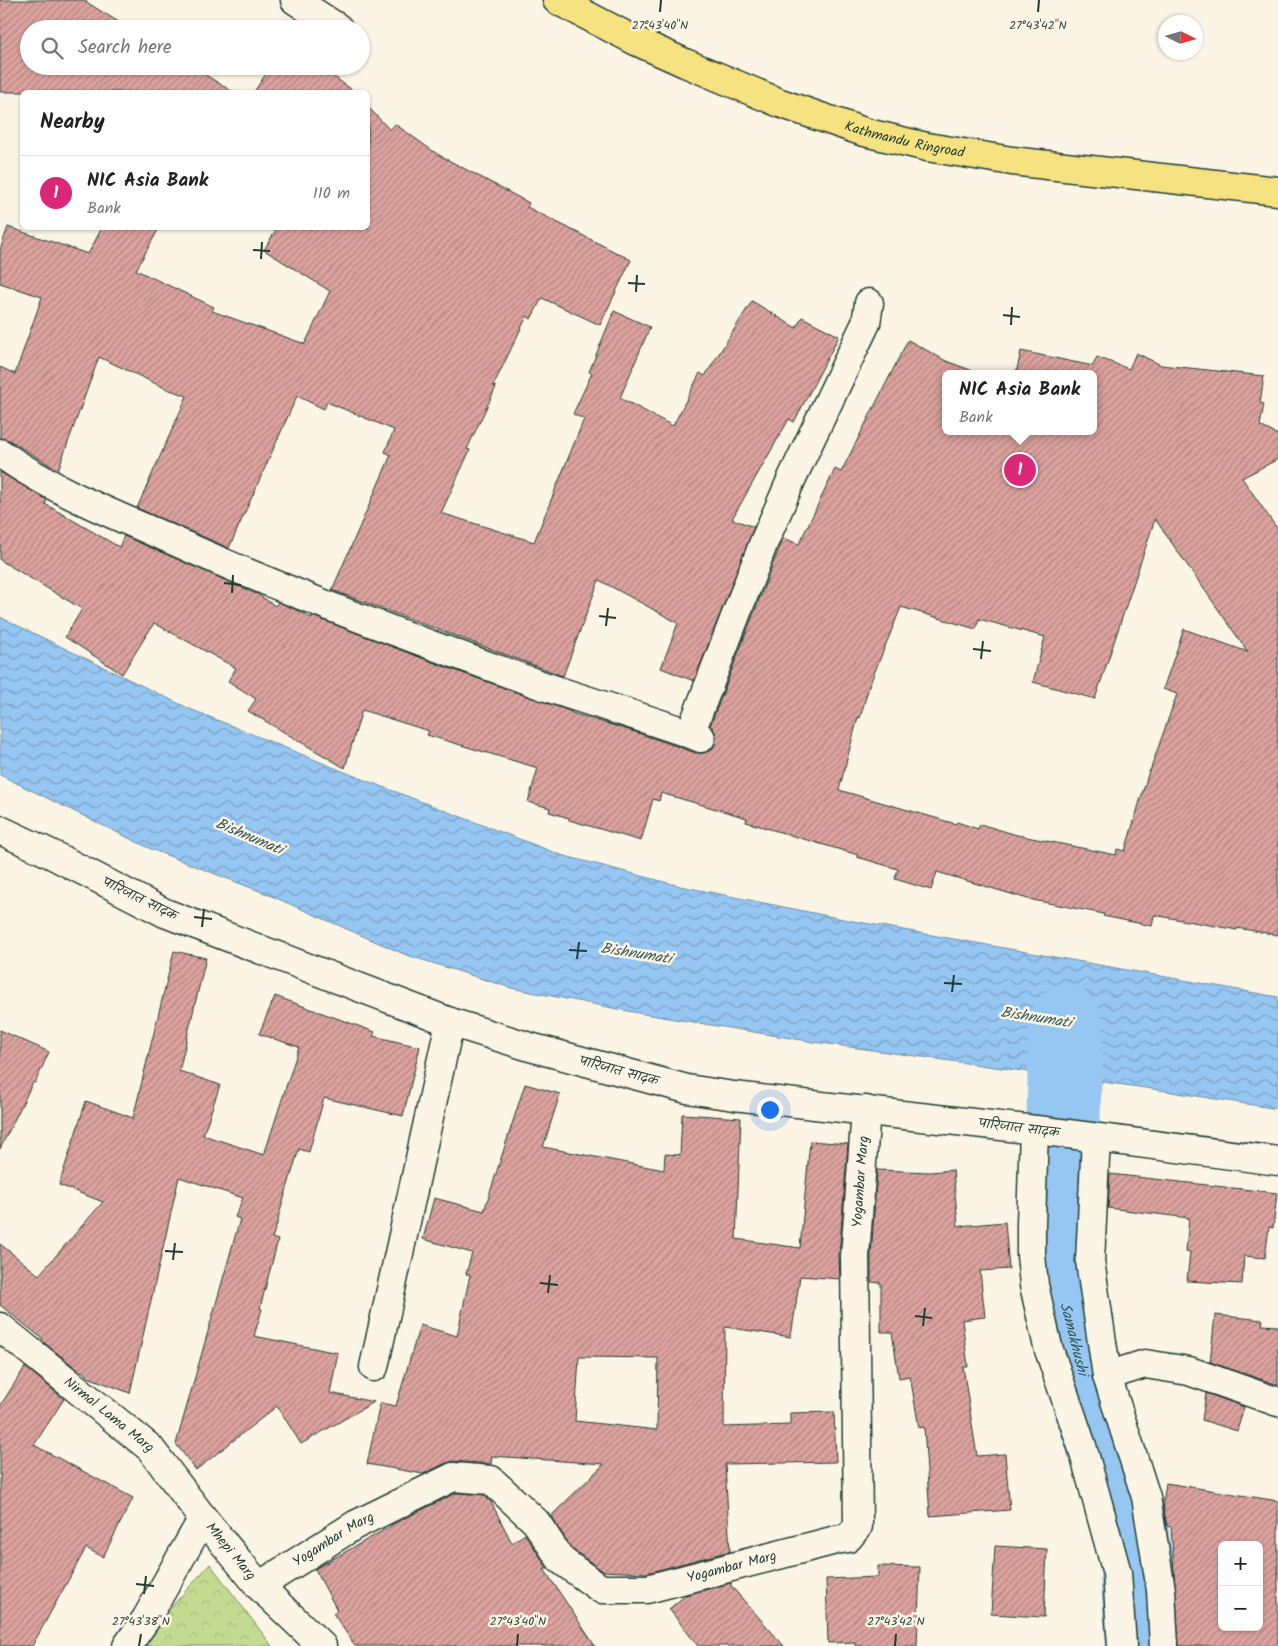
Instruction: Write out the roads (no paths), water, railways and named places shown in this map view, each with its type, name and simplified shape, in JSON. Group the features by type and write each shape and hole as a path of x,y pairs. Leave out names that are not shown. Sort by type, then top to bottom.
{"highway":[{"name":"Kathmandu Ringroad","path":"557,0 636,41 709,74 864,132 927,147 1012,161 1278,191"}],"street":[{"path":"295,0 326,20"},
{"path":"0,453 73,496 221,563 297,594 540,684 696,736 764,542 792,478 866,323 869,303"},
{"name":"पारिजात सादक","path":"0,830 165,913 450,1022 530,1047 687,1089 734,1096 1040,1130 1278,1161"},
{"path":"374,1367 450,1022"},
{"name":"Yogambar Marg","path":"260,1586 355,1526 453,1477 491,1480 536,1522 561,1560 600,1589 647,1589 848,1538 858,1526 856,1256 866,1110"},
{"path":"1040,1130 1031,1224 1031,1255 1034,1285 1048,1347 1082,1446 1117,1573 1122,1646"},
{"path":"1094,1137 1090,1261 1107,1376 1146,1497 1161,1590 1164,1646"},
{"name":"Nirmal Lama Marg","path":"0,1327 150,1448 203,1518"},
{"path":"1107,1376 1144,1364 1190,1371 1278,1402"},
{"name":"Mhepi Marg","path":"127,1646 146,1618 203,1518 260,1586 322,1646"}],"water":[{"name":"Bishnumati","path":"0,617 190,709 362,779 561,855 680,886 853,921 1278,997 1278,1109 1153,1089 814,1042 638,1013 511,988 404,954 267,894 151,849 0,775"}],"waterway":[{"name":"Samakhushi","path":"1066,1023 1059,1283 1090,1405 1130,1524 1136,1560 1143,1646"}],"place":[{"name":"NIC Asia Bank","path":"1020,470"}]}
